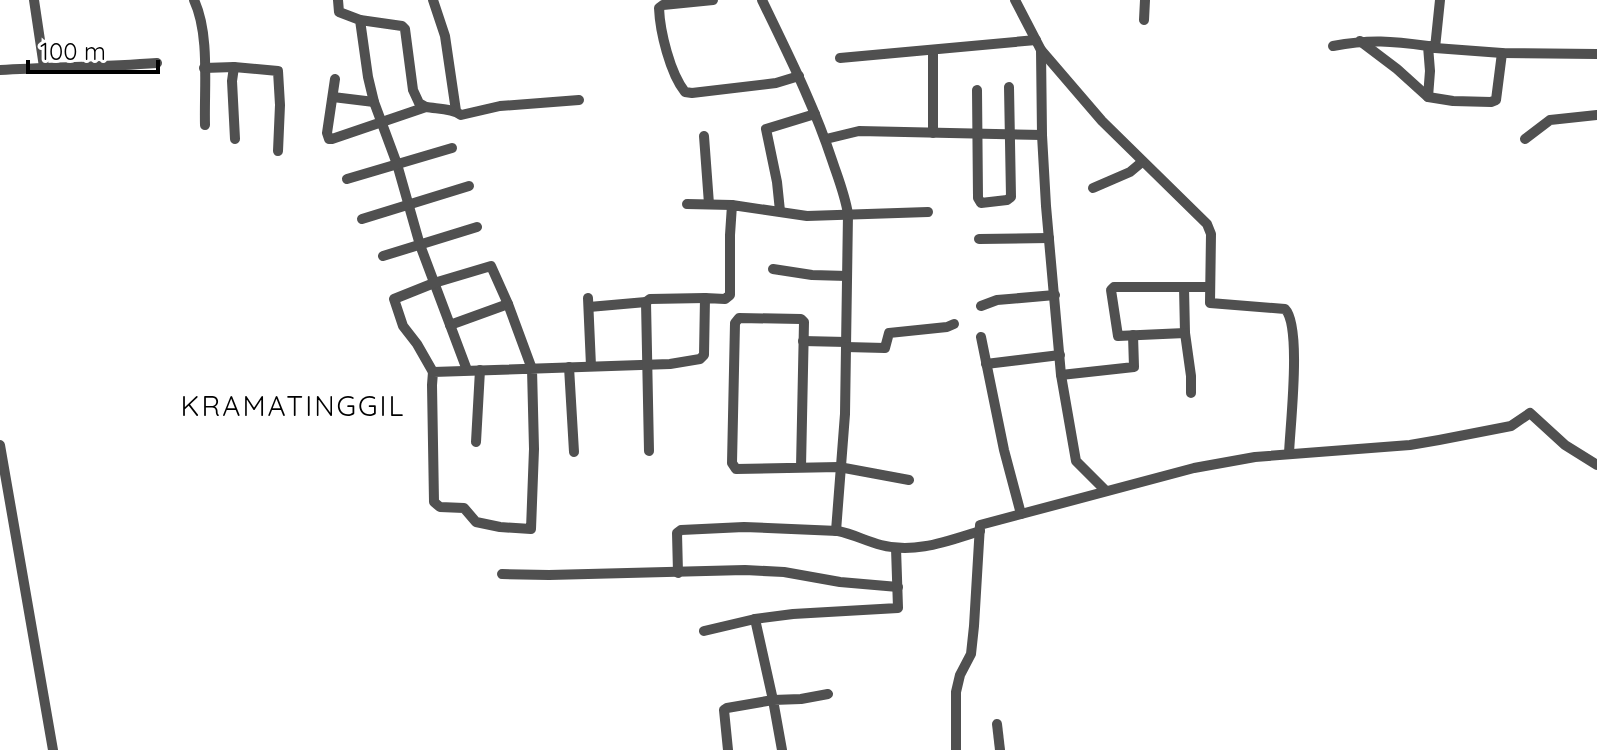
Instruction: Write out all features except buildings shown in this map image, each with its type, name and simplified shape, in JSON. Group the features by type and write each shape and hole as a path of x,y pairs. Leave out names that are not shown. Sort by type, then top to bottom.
{"street":[{"path":"34,0 44,67"},
{"path":"194,0 204,41 205,125"},
{"path":"338,0 339,12 360,20 405,29 413,90 419,103 426,107 456,111 461,115 500,106 579,100"},
{"path":"433,0 445,36 456,111"},
{"path":"713,0 659,8 670,62 685,92 776,83 799,76"},
{"path":"762,0 826,139 848,214 845,414 836,531"},
{"path":"1015,0 1038,45 1102,121 1207,224 1211,234 1209,301 1212,305 1285,309 1289,312 1295,343 1289,454"},
{"path":"1144,20 1145,0"},
{"path":"1428,97 1440,0"},
{"path":"360,20 374,102 397,164 420,245 467,370"},
{"path":"1360,41 1428,97 1453,101 1494,101 1502,53"},
{"path":"1333,46 1360,41 1387,41 1502,53 1597,54"},
{"path":"840,58 1038,45"},
{"path":"1038,45 1049,238 1061,375 1076,461 1106,491"},
{"path":"933,50 933,133"},
{"path":"0,70 157,63"},
{"path":"234,67 235,139"},
{"path":"204,68 278,71 278,151"},
{"path":"335,79 327,133 329,139 426,107"},
{"path":"977,90 978,198 981,203 1011,197 1009,87"},
{"path":"333,97 374,102"},
{"path":"780,211 766,129 815,114"},
{"path":"1525,139 1550,120 1597,115"},
{"path":"826,139 859,131 1042,135"},
{"path":"704,136 709,204"},
{"path":"347,179 452,148"},
{"path":"1093,188 1130,172 1142,162"},
{"path":"362,219 469,186"},
{"path":"687,204 732,205 807,216 928,212"},
{"path":"591,366 588,303 725,299 730,295 732,205"},
{"path":"383,256 477,227"},
{"path":"979,239 1049,238"},
{"path":"491,266 508,304 532,369 534,449 531,529 476,522 464,508 440,507 434,502 433,372 403,326 394,299 434,283 491,266"},
{"path":"773,269 847,276"},
{"path":"1184,287 1191,393"},
{"path":"1185,333 1118,336 1112,288 1210,287"},
{"path":"981,306 997,300 1055,295"},
{"path":"433,372 687,362 703,357 705,298"},
{"path":"646,302 649,451"},
{"path":"450,325 508,304"},
{"path":"801,467 804,327 801,319 739,318 735,323 733,465 736,469 839,467 909,480"},
{"path":"803,341 883,349 886,348 889,333 954,324"},
{"path":"1061,375 1134,367 1133,335"},
{"path":"981,337 1004,450 1021,514"},
{"path":"986,364 1060,355"},
{"path":"569,367 574,452"},
{"path":"476,442 480,370"},
{"path":"956,750 956,692 960,675 971,654 980,525 1194,468 1255,457 1410,445 1511,426 1530,413 1565,445 1597,465"},
{"path":"0,445 53,750"},
{"path":"678,573 677,533 681,530 744,527 836,531 909,550 980,531"},
{"path":"704,631 793,614 895,608 899,606 896,548"},
{"path":"502,574 745,570 898,587"},
{"path":"755,619 782,750"},
{"path":"728,750 724,710 727,708 828,694"},
{"path":"997,724 1000,750"}],"district":[{"name":"KRAMATINGGIL","path":"293,405"}]}
